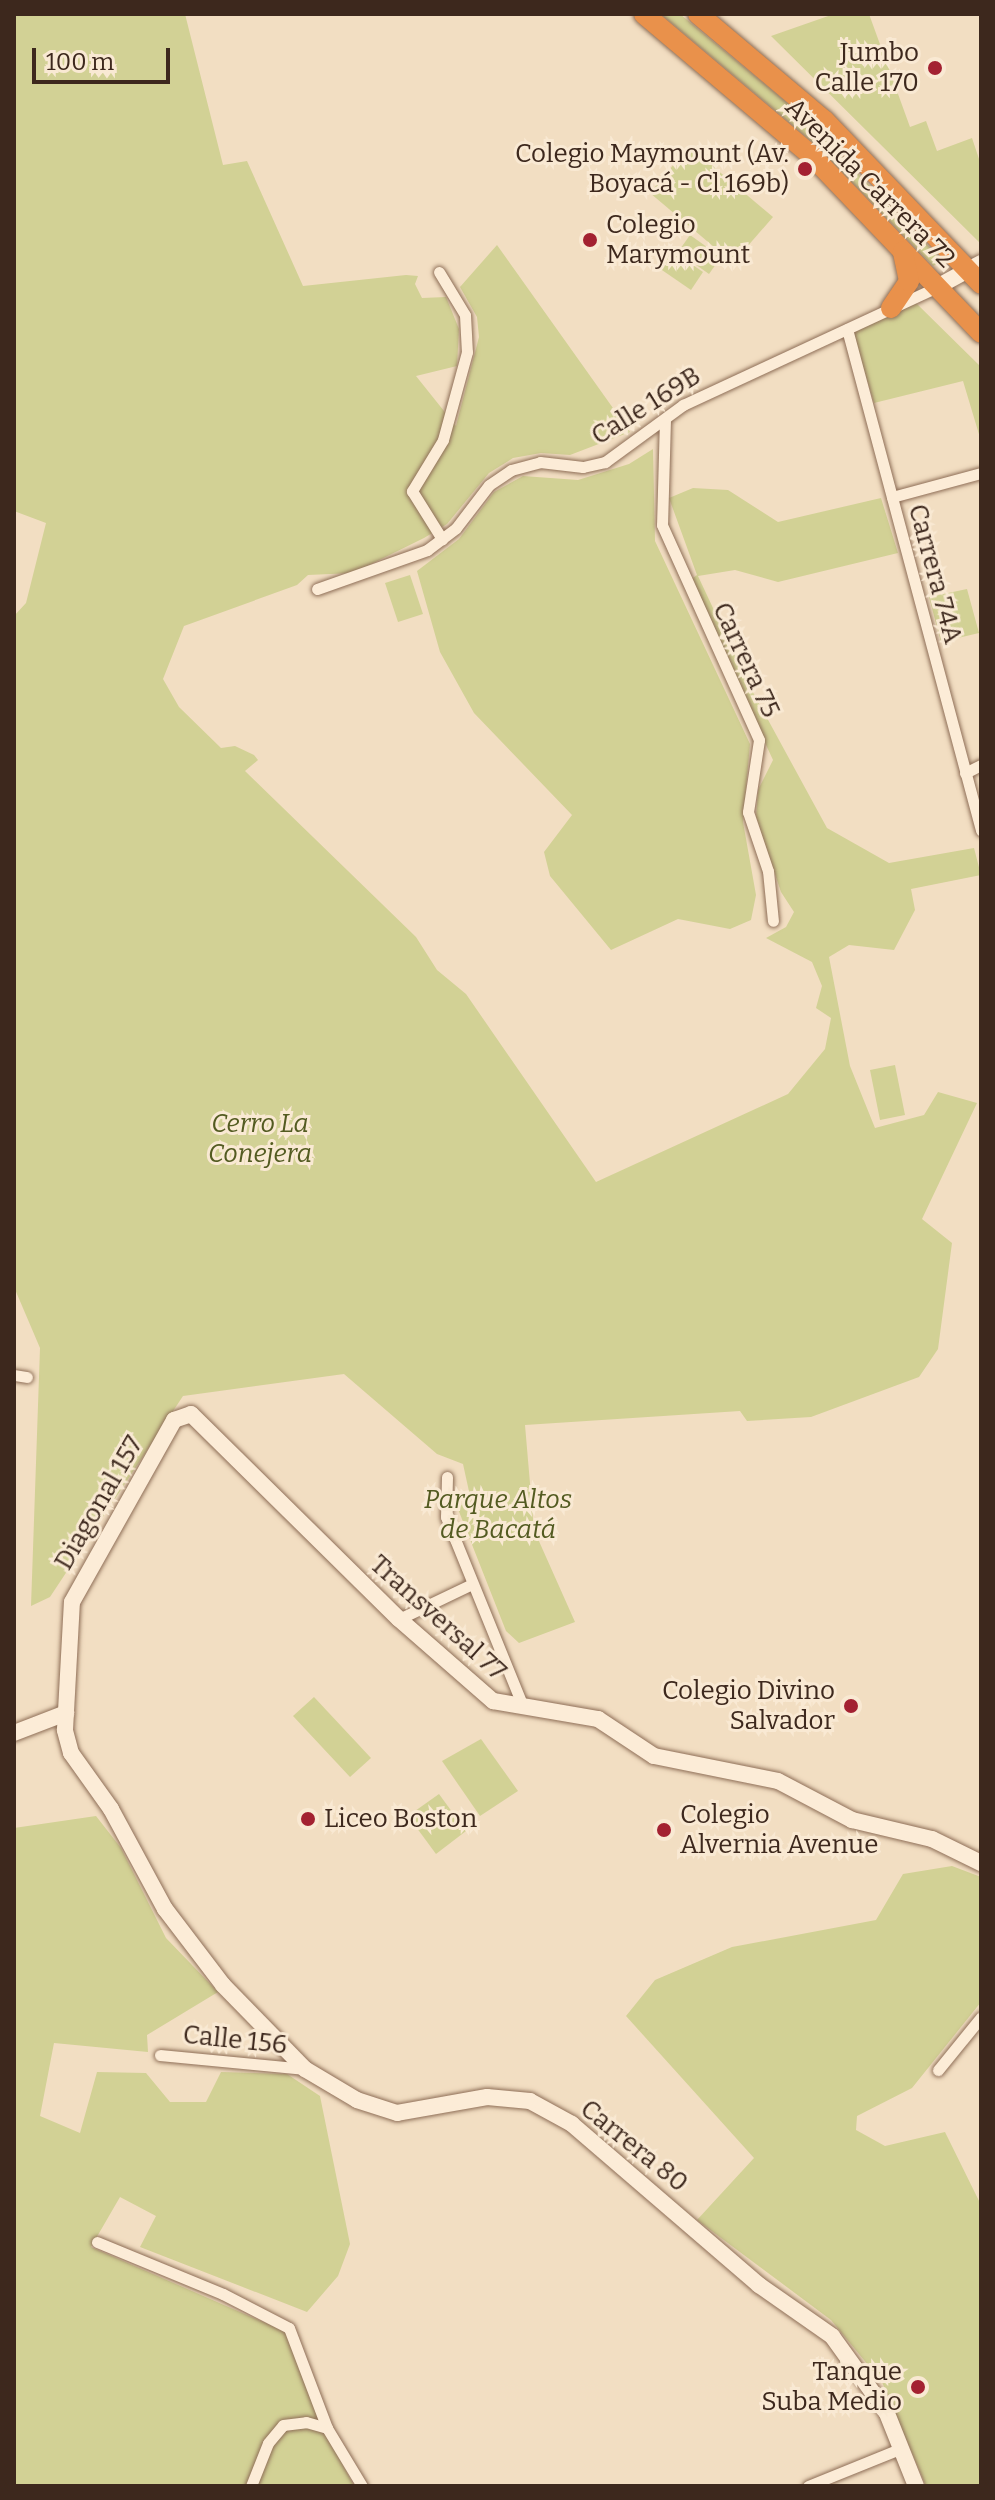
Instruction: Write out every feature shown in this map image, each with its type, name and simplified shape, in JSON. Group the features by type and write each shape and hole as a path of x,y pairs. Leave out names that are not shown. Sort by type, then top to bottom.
{"highway":[{"name":"Avenida Carrera 72","path":"644,14 813,157 981,333"},
{"name":"Avenida Carrera 72","path":"698,14 719,21 978,272"},
{"path":"891,308 909,281 903,252"}],"street":[{"path":"439,272 465,315 467,352 443,440 412,491 442,539"},
{"name":"Calle 169B","path":"317,589 410,558 442,539 489,485 511,470 540,462 583,467 605,462 689,402 937,287 978,272"},
{"name":"Carrera 74A","path":"847,329 981,830"},
{"name":"Carrera 75","path":"665,419 662,525 759,740 748,812 768,871 773,921"},
{"path":"892,497 981,473"},
{"path":"965,773 981,765"},
{"path":"14,1375 27,1377"},
{"name":"Transversal 77","path":"179,1415 191,1414 399,1619 483,1695 506,1706 598,1719 654,1756 778,1781 852,1820 932,1839 981,1863"},
{"name":"Diagonal 157","path":"66,1713 68,1618 76,1591 179,1415"},
{"path":"447,1477 446,1517 470,1585 512,1673 523,1707"},
{"path":"399,1619 470,1585"},
{"path":"14,1733 66,1713"},
{"name":"Carrera 80","path":"66,1713 71,1753 111,1809 179,1931 223,1985 305,2069 331,2088 397,2113 487,2097 530,2101 572,2124 759,2285 832,2336 858,2367 902,2448 916,2486"},
{"path":"938,2070 981,2017"},
{"name":"Calle 156","path":"160,2055 305,2069"},
{"path":"97,2242 223,2294 295,2334 327,2428 362,2486"},
{"path":"251,2486 268,2443 283,2425 306,2422 327,2428"},
{"path":"808,2486 902,2448"}],"green space":[{"name":"Cerro La Conejera","path":"14,14 185,14 223,165 247,161 303,286 406,275 418,276 415,284 422,298 446,297 459,329 457,366 416,376 456,426 479,337 477,317 460,287 497,245 630,432 570,455 541,453 513,458 489,473 447,524 424,538 353,573 308,575 297,585 184,626 163,679 179,707 221,748 235,746 254,755 258,760 245,771 416,937 437,970 466,994 596,1182 788,1094 825,1049 831,1018 816,1008 822,986 812,962 766,938 786,927 794,912 781,892 756,817 758,790 773,760 690,580 697,575 669,498 693,488 728,490 778,522 881,498 898,553 778,582 735,570 698,576 749,685 827,828 889,863 974,848 981,875 911,889 915,910 894,950 849,945 829,957 850,1066 875,1128 924,1115 938,1092 977,1103 922,1219 952,1243 938,1349 919,1377 811,1417 747,1421 740,1411 525,1425 534,1530 575,1622 519,1643 506,1631 458,1509 470,1496 463,1464 437,1454 344,1374 183,1396 50,1597 31,1606 40,1348 14,1287 14,616 26,603 46,523 14,511"},
{"path":"661,14 680,14 798,112 943,261 933,266 816,145"},
{"path":"834,14 869,14 910,127 926,121 937,151 972,138 981,165 981,244 771,36"},
{"path":"689,146 773,217 733,263 650,193"},
{"path":"690,235 721,257 709,274 678,252"},
{"path":"671,250 703,272 691,290 659,268"},
{"path":"916,303 981,367 981,441 963,381 874,403 852,331"},
{"path":"653,449 655,541 750,744 743,822 756,895 751,920 730,929 678,919 611,950 550,876 544,852 572,815 474,713 440,652 417,571 459,539 494,492 523,476 578,480 629,464"},
{"path":"410,575 423,614 398,622 385,583"},
{"path":"967,589 979,633 941,642 929,597"},
{"path":"895,1065 905,1115 880,1120 870,1070"},
{"path":"314,1697 371,1758 350,1777 293,1716"},
{"path":"481,1739 518,1791 480,1816 442,1761"},
{"path":"439,1794 466,1831 436,1854 408,1816"},
{"path":"96,1816 121,1848 166,1938 218,1992 147,2035 148,2052 54,2043 40,2116 80,2133 97,2072 146,2073 170,2102 206,2102 221,2072 287,2074 320,2096 350,2244 338,2276 307,2312 140,2247 156,2216 120,2197 91,2247 286,2332 319,2420 354,2486 14,2486 14,1828"},
{"path":"952,1866 981,1877 981,2002 912,2088 857,2116 856,2130 885,2146 945,2132 981,2205 981,2486 926,2486 882,2382 831,2320 697,2220 754,2158 626,2016 655,1980 732,1947 876,1920 903,1874"}],"place":[{"name":"Jumbo Calle 170","path":"935,68"},
{"name":"Colegio Maymount (Av. Boyacá - Cl 169b)","path":"805,169"},
{"name":"Colegio Marymount","path":"590,240"},
{"name":"Colegio Divino Salvador","path":"851,1706"},
{"name":"Liceo Boston","path":"308,1819"},
{"name":"Colegio Alvernia Avenue","path":"664,1830"},
{"name":"Tanque Suba Medio","path":"918,2387"}],"park label":[{"name":"Parque Altos de Bacatá","path":"498,1515"}]}
